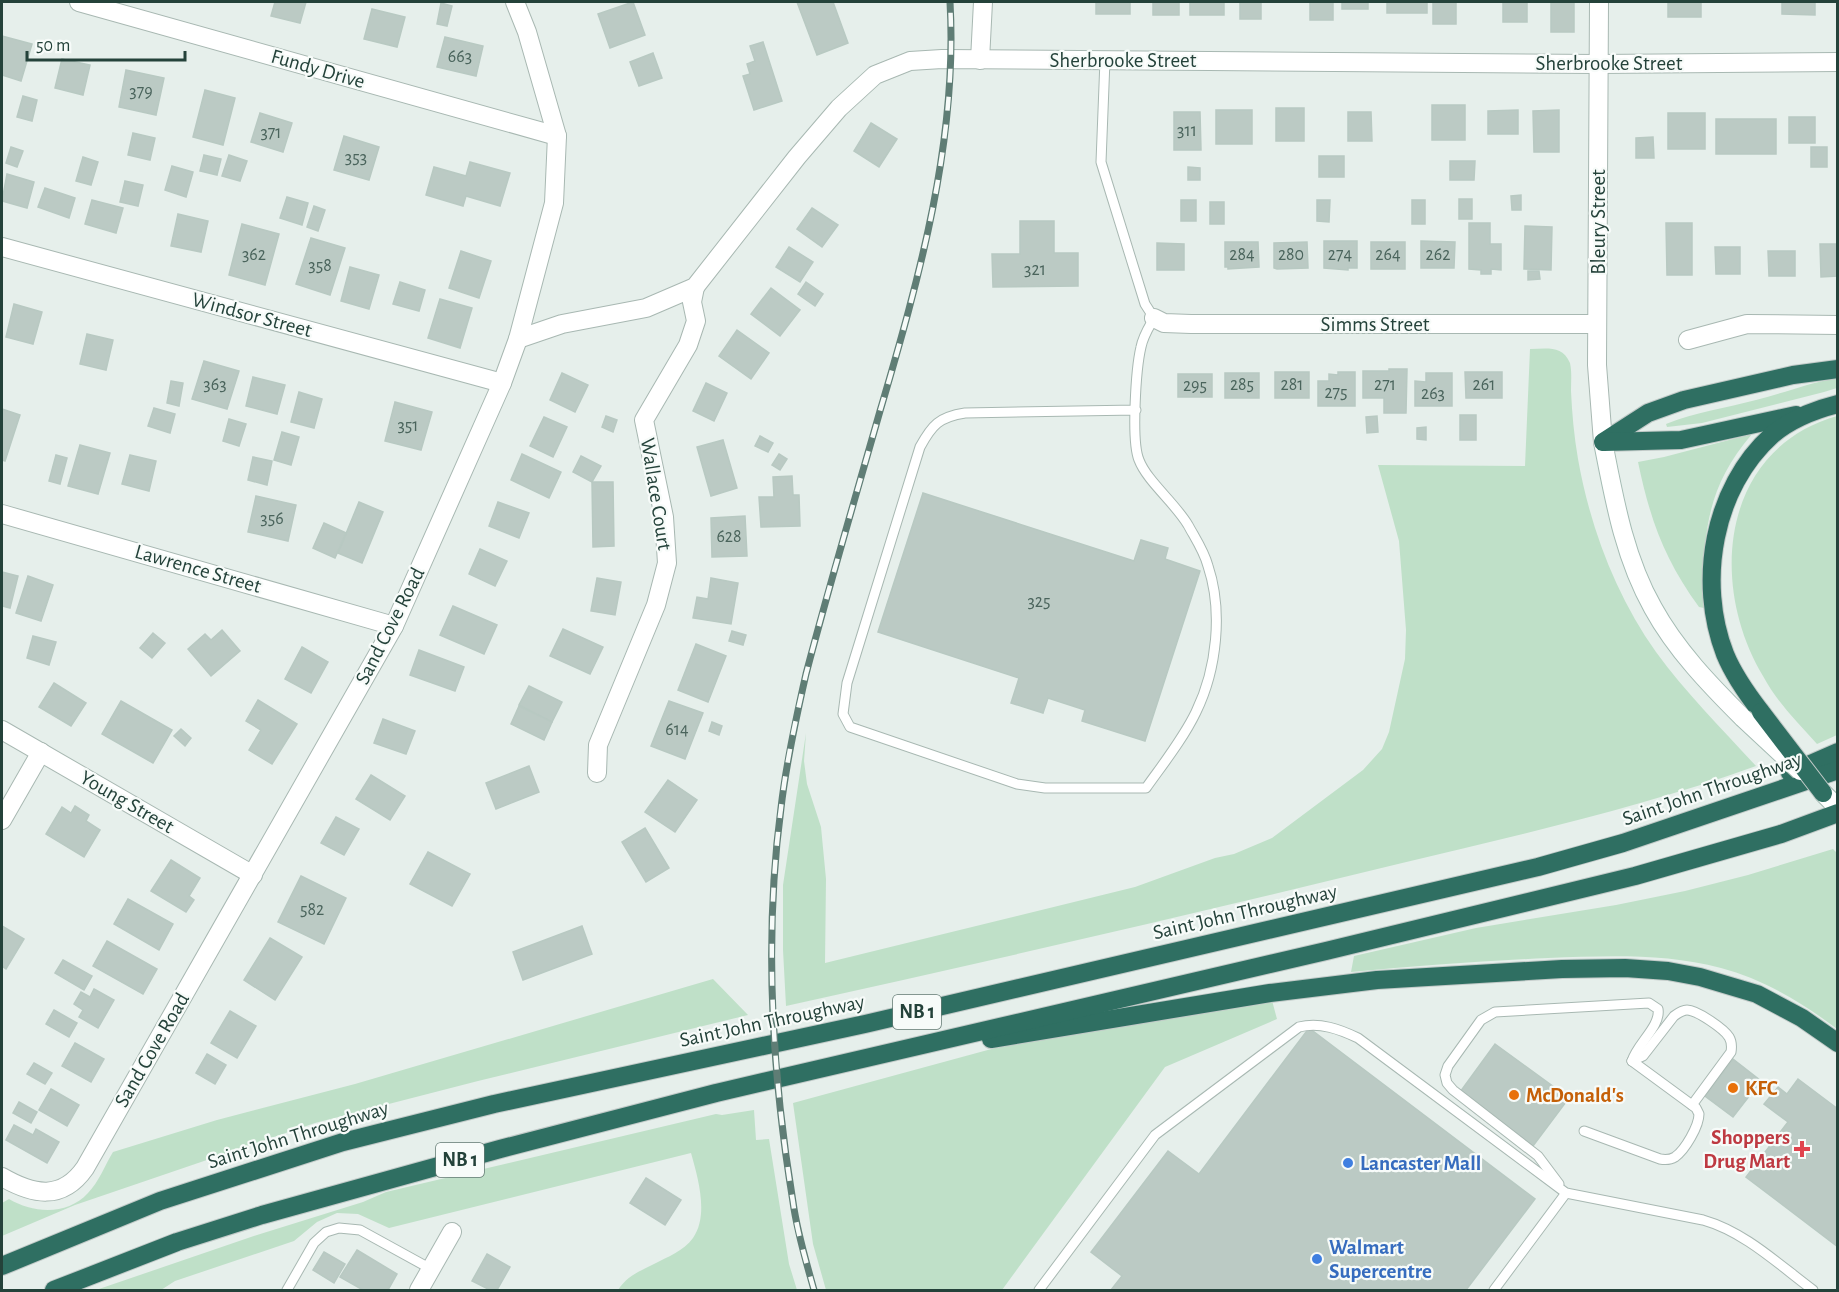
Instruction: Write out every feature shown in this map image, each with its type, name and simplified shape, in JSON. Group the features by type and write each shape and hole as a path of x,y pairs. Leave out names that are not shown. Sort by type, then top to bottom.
{"highway":[{"path":"1603,442 1648,413 1683,400 1793,375 1838,369"},
{"path":"1603,442 1681,440 1838,404"},
{"path":"1810,412 1774,434 1750,458 1733,487 1714,544 1712,606 1725,656 1738,681 1823,793"},
{"path":"1685,822 1838,752"},
{"name":"Saint John Throughway","path":"2,1266 160,1201 343,1142 494,1104 865,1024 1539,867 1623,843 1838,770"},
{"name":"NB 1","path":"54,1290 177,1242 262,1215 716,1093 1545,899 1781,834 1838,813"},
{"path":"1781,834 1838,818"},
{"path":"873,1057 1072,1027 1270,993 1377,980 1562,969 1625,968 1668,971 1757,994 1803,1018 1838,1043"}],"street":[{"name":"Fundy Drive","path":"79,2 557,136"},
{"name":"Sand Cove Road","path":"2,1177 26,1190 52,1192 71,1184 85,1168 394,626 502,383 518,339 554,203 557,136 530,43 515,2"},
{"path":"980,60 983,2"},
{"name":"Bleury Street","path":"1599,2 1597,365 1603,442 1615,504 1625,539 1639,579 1653,609 1683,654 1743,718 1838,808"},
{"name":"Sherbrooke Street","path":"518,339 562,324 646,308 695,287 797,157 839,108 875,75 910,61 1105,60 1598,64 1838,62"},
{"name":"Windsor Street","path":"2,247 502,383"},
{"name":"Wallace Court","path":"597,773 598,745 656,605 668,563 664,517 644,420 688,345 696,321 692,302 695,287"},
{"name":"Simms Street","path":"1154,318 1164,323 1191,324 1597,324"},
{"path":"1688,339 1747,324 1838,324"},
{"name":"Lawrence Street","path":"2,514 394,626"},
{"name":"Young Street","path":"2,730 253,875"},
{"path":"2,820 41,752"},
{"path":"419,1290 452,1232"}],"lane":[{"path":"1105,60 1101,162 1145,304 1154,318 1144,336 1139,356 1135,445 1138,458 1149,476 1174,504 1208,565 1215,614 1213,662 1203,695 1188,728 1146,788 1045,788 1017,784 850,727 843,714 847,683 920,447 936,423 945,417 965,413 1136,410"},
{"path":"1566,1193 1538,1156 1453,1090 1447,1083 1445,1075 1448,1066 1481,1020 1495,1012 1649,1003 1658,1009 1658,1019 1635,1050 1632,1061"},
{"path":"1632,1061 1643,1056 1674,1016 1680,1012 1687,1010 1700,1014 1725,1032 1732,1044 1731,1052 1692,1105"},
{"path":"1039,1290 1155,1135 1299,1027 1309,1025 1334,1028 1358,1038 1566,1193 1722,1225 1739,1234 1813,1290"},
{"path":"1584,1131 1668,1160 1676,1156 1697,1128 1699,1114 1692,1105 1632,1061"},
{"path":"1494,1290 1566,1193"},
{"path":"287,1290 314,1243 326,1232 339,1228 360,1230 431,1269"}],"green space":[{"path":"1530,349 1553,349 1563,353 1570,363 1574,433 1583,485 1606,560 1629,608 1656,652 1680,682 1756,766 1668,795 1533,831 1168,919 786,1006 783,885 806,733 804,761 807,784 821,827 826,879 825,963 1135,887 1215,858 1234,854 1272,838 1363,770 1382,749 1389,732 1405,659 1406,630 1399,541 1378,465 1525,466"},
{"path":"1837,378 1837,388 1824,392 1702,423 1667,427 1666,424 1700,413"},
{"path":"1837,416 1837,735 1817,744 1775,694 1763,676 1746,640 1735,601 1732,562 1736,524 1748,489 1769,458 1798,433"},
{"path":"1752,434 1736,455 1715,495 1706,537 1704,608 1699,607 1667,555 1653,520 1638,462"},
{"path":"1833,849 1838,854 1837,1029 1796,1001 1767,985 1721,968 1678,960 1635,957 1548,958 1351,972 1354,956 1476,928 1685,891 1748,875"},
{"path":"713,979 748,1015 315,1123 75,1205 2,1236 2,1203 9,1199 29,1207 50,1210 70,1206 92,1189 113,1152 217,1120 355,1084"},
{"path":"1270,993 1277,1019 1165,1067 1002,1290 826,1290 813,1244 793,1103 1072,1027"},
{"path":"754,1110 756,1140 769,1139 789,1264 797,1290 618,1290 630,1277 680,1250 689,1243 698,1229 701,1196 691,1153 389,1228 358,1214 337,1213 317,1222 294,1241 175,1281 161,1290 96,1290 257,1235 363,1202 386,1192 716,1114"}],"building":[{"path":"275,2 306,2 300,23 271,16"},
{"path":"633,2 645,35 610,48 598,14"},
{"path":"797,2 833,2 848,43 817,55"},
{"path":"1096,2 1130,2 1130,14 1096,14"},
{"path":"1153,2 1179,2 1179,15 1153,15"},
{"path":"1190,2 1224,2 1224,15 1190,15"},
{"path":"1240,2 1261,2 1261,19 1240,19"},
{"path":"1310,2 1333,2 1333,20 1310,20"},
{"path":"1342,2 1368,2 1368,9 1342,9"},
{"path":"1387,2 1427,2 1427,13 1387,13"},
{"path":"1433,2 1456,2 1456,24 1433,24"},
{"path":"1503,2 1527,2 1527,22 1503,22"},
{"path":"1551,2 1574,2 1574,32 1551,32"},
{"path":"1668,2 1701,2 1701,17 1668,17"},
{"path":"1782,2 1815,2 1815,15 1782,14"},
{"path":"441,3 452,6 447,26 437,24"},
{"path":"372,9 405,17 397,47 364,39"},
{"path":"2,36 32,44 21,81 2,75"},
{"path":"445,37 483,46 476,76 437,67"},
{"path":"763,42 782,101 754,110 743,76 750,74 747,64 755,61 750,46"},
{"path":"653,53 662,78 639,86 630,62"},
{"path":"62,59 90,65 83,95 55,88"},
{"path":"126,70 164,78 156,115 119,107"},
{"path":"205,90 235,98 223,145 193,137"},
{"path":"23,96 37,100 32,121 17,117"},
{"path":"1432,105 1465,105 1465,140 1432,140"},
{"path":"1276,108 1304,108 1304,141 1276,141"},
{"path":"1216,110 1252,110 1252,144 1216,144"},
{"path":"1518,110 1518,134 1488,134 1488,111"},
{"path":"1559,110 1559,152 1534,152 1533,111"},
{"path":"1174,112 1200,112 1201,150 1174,150"},
{"path":"1348,112 1371,112 1372,141 1348,141"},
{"path":"260,113 292,123 283,152 251,142"},
{"path":"1668,113 1705,113 1705,149 1668,149"},
{"path":"1789,117 1815,117 1815,143 1789,143"},
{"path":"1716,119 1776,119 1776,154 1716,154"},
{"path":"871,123 897,139 879,167 854,151"},
{"path":"133,133 155,138 150,160 128,155"},
{"path":"344,136 379,147 369,180 334,170"},
{"path":"1653,137 1654,158 1636,158 1636,138"},
{"path":"11,147 23,151 17,167 6,163"},
{"path":"1811,147 1827,147 1827,167 1811,167"},
{"path":"204,155 221,159 217,175 200,171"},
{"path":"229,155 247,161 240,181 222,176"},
{"path":"1319,156 1344,156 1344,177 1319,177"},
{"path":"83,157 98,162 91,185 76,181"},
{"path":"1450,161 1475,161 1474,180 1450,180"},
{"path":"470,162 510,173 500,206 466,196 463,206 426,195 434,167 466,176"},
{"path":"172,166 193,172 186,197 165,190"},
{"path":"1188,167 1200,168 1200,180 1188,180"},
{"path":"7,174 34,182 27,208 2,201"},
{"path":"125,181 143,185 138,206 120,202"},
{"path":"45,188 75,198 69,218 38,207"},
{"path":"1521,195 1521,210 1512,210 1511,196"},
{"path":"287,197 308,203 302,225 280,218"},
{"path":"1459,199 1472,199 1472,219 1459,219"},
{"path":"92,200 123,208 116,233 85,224"},
{"path":"1181,200 1196,200 1196,221 1181,221"},
{"path":"1317,200 1330,200 1329,222 1317,221"},
{"path":"1412,200 1425,200 1425,224 1412,224"},
{"path":"1210,202 1224,202 1224,224 1210,224"},
{"path":"314,206 325,210 318,231 307,227"},
{"path":"812,208 838,225 822,247 797,229"},
{"path":"178,214 208,221 201,252 171,246"},
{"path":"1020,221 1054,221 1054,253 1078,253 1078,286 993,287 992,254 1020,254"},
{"path":"1469,223 1490,223 1490,244 1501,244 1501,270 1491,269 1491,274 1481,274 1481,270 1469,269"},
{"path":"1666,223 1692,223 1692,275 1667,275"},
{"path":"242,224 279,234 265,285 229,275"},
{"path":"1525,226 1552,227 1551,270 1524,269"},
{"path":"311,238 345,248 330,295 296,284"},
{"path":"1324,241 1357,241 1357,268 1348,268 1348,270 1324,268"},
{"path":"1421,241 1455,242 1454,268 1421,268"},
{"path":"1225,242 1258,242 1259,267 1228,269 1225,267"},
{"path":"1307,242 1308,268 1274,268 1274,243"},
{"path":"1371,242 1405,242 1405,269 1371,269"},
{"path":"1157,243 1184,244 1184,270 1157,270"},
{"path":"1820,244 1838,244 1838,276 1821,277"},
{"path":"789,247 813,262 800,282 776,267"},
{"path":"1715,247 1740,247 1740,274 1716,274"},
{"path":"461,251 491,261 479,298 449,288"},
{"path":"1768,251 1795,251 1795,276 1769,276"},
{"path":"350,267 379,275 369,309 341,301"},
{"path":"1528,271 1539,271 1540,279 1528,280"},
{"path":"400,282 425,290 419,311 393,304"},
{"path":"806,282 823,294 815,306 798,294"},
{"path":"771,288 800,310 780,336 751,314"},
{"path":"440,299 472,308 460,348 428,338"},
{"path":"14,304 42,312 33,344 6,337"},
{"path":"737,330 769,353 751,379 719,356"},
{"path":"87,334 113,340 106,370 80,364"},
{"path":"204,361 239,371 227,409 192,399"},
{"path":"1389,369 1407,369 1406,413 1384,413 1384,398 1363,398 1363,371 1389,371"},
{"path":"1275,372 1309,372 1309,398 1275,398"},
{"path":"1338,372 1355,372 1355,406 1318,406 1318,381 1329,381 1329,374 1338,375"},
{"path":"1465,372 1502,372 1502,398 1466,398"},
{"path":"562,373 588,385 575,412 550,400"},
{"path":"1225,373 1259,373 1259,398 1225,398"},
{"path":"1426,373 1452,373 1452,406 1415,406 1415,381 1426,382"},
{"path":"1178,374 1212,374 1212,397 1178,397"},
{"path":"253,377 285,385 277,414 246,406"},
{"path":"171,381 183,383 179,406 167,403"},
{"path":"706,383 727,393 714,421 693,411"},
{"path":"299,392 322,399 314,428 291,422"},
{"path":"395,402 432,412 421,450 385,441"},
{"path":"154,408 175,414 170,433 148,426"},
{"path":"2,409 20,415 5,461 2,460"},
{"path":"1460,415 1476,415 1476,440 1460,440"},
{"path":"606,416 617,420 613,432 602,427"},
{"path":"1377,416 1378,432 1367,433 1366,417"},
{"path":"544,417 567,427 553,457 530,446"},
{"path":"229,419 246,424 239,446 223,441"},
{"path":"1426,427 1426,440 1417,439 1417,428"},
{"path":"282,432 299,437 291,465 274,460"},
{"path":"760,436 773,443 768,452 755,446"},
{"path":"723,440 737,488 711,496 697,447"},
{"path":"80,445 110,453 98,494 68,486"},
{"path":"522,454 561,472 549,498 511,480"},
{"path":"779,454 787,459 780,470 772,465"},
{"path":"56,455 67,458 60,484 49,481"},
{"path":"130,455 156,461 149,491 122,484"},
{"path":"581,456 601,466 592,482 573,472"},
{"path":"253,457 272,461 267,485 248,480"},
{"path":"792,476 793,495 799,495 800,526 761,527 759,497 774,497 773,477"},
{"path":"592,482 613,482 614,546 593,547"},
{"path":"923,493 1134,561 1141,540 1168,548 1165,559 1200,571 1145,741 1082,721 1085,710 1048,698 1043,713 1011,703 1019,678 878,632"},
{"path":"256,496 296,505 288,541 248,532"},
{"path":"359,502 383,512 362,563 338,553"},
{"path":"498,502 529,513 519,538 489,526"},
{"path":"745,516 747,556 712,557 711,518"},
{"path":"324,523 346,533 335,558 313,548"},
{"path":"480,549 507,561 495,586 469,574"},
{"path":"2,572 18,576 10,608 2,606"},
{"path":"28,576 53,585 41,621 16,613"},
{"path":"597,578 621,582 615,615 591,611"},
{"path":"711,578 738,583 731,624 693,618 697,597 708,599"},
{"path":"453,606 497,625 484,654 440,635"},
{"path":"563,629 603,647 590,674 550,656"},
{"path":"222,630 240,651 211,676 188,649 205,634 211,640"},
{"path":"732,631 746,635 743,645 729,641"},
{"path":"153,633 165,643 152,658 140,648"},
{"path":"33,636 56,642 49,665 27,658"},
{"path":"696,644 726,656 708,702 678,690"},
{"path":"302,647 328,662 311,693 285,679"},
{"path":"419,650 464,667 455,691 410,675"},
{"path":"54,683 86,703 71,726 39,707"},
{"path":"529,686 562,702 552,722 519,705"},
{"path":"258,700 297,724 272,764 249,750 261,730 246,721"},
{"path":"121,701 172,730 153,763 102,734"},
{"path":"669,701 703,713 685,759 651,746"},
{"path":"519,706 552,722 544,740 511,724"},
{"path":"383,719 415,731 406,754 374,743"},
{"path":"712,722 722,726 719,735 709,731"},
{"path":"181,729 191,738 185,746 174,736"},
{"path":"529,766 539,792 496,809 486,783"},
{"path":"371,775 405,796 390,820 356,799"},
{"path":"668,780 697,800 675,832 645,812"},
{"path":"75,806 89,815 86,821 100,830 84,857 46,834 62,807 71,813"},
{"path":"336,817 359,829 344,855 321,843"},
{"path":"645,828 669,868 646,882 622,842"},
{"path":"428,852 470,874 452,906 410,884"},
{"path":"171,860 200,878 189,896 194,900 186,912 151,891"},
{"path":"301,876 346,898 324,944 278,922"},
{"path":"128,899 173,924 159,950 114,924"},
{"path":"2,926 24,939 6,969 2,966"},
{"path":"582,926 592,954 523,980 513,952"},
{"path":"270,938 302,957 275,1000 244,980"},
{"path":"107,941 157,969 143,994 93,966"},
{"path":"63,960 92,976 84,990 55,973"},
{"path":"94,989 114,1000 98,1028 79,1017 83,1010 74,1004 81,992 90,997"},
{"path":"54,1010 77,1023 69,1037 46,1024"},
{"path":"230,1011 256,1026 237,1058 211,1043"},
{"name":"Lancaster Mall","path":"1309,1028 1535,1199 1466,1290 1111,1290 1122,1276 1091,1252 1168,1151 1199,1174"},
{"path":"75,1043 104,1059 91,1082 62,1066"},
{"name":"McDonald's","path":"1495,1044 1569,1098 1533,1146 1460,1092"},
{"path":"207,1054 226,1065 215,1084 196,1073"},
{"name":"KFC","path":"1733,1059 1761,1081 1733,1117 1705,1096"},
{"path":"34,1063 52,1073 45,1084 27,1074"},
{"name":"Shoppers Drug Mart","path":"1798,1079 1838,1109 1838,1247 1746,1177 1788,1122 1764,1104 1778,1087 1787,1094"},
{"path":"51,1089 79,1105 67,1126 39,1110"},
{"path":"19,1102 37,1112 31,1123 13,1113"},
{"path":"14,1125 33,1135 36,1129 59,1142 47,1163 6,1140"},
{"path":"646,1178 681,1200 665,1225 630,1203"},
{"path":"357,1250 397,1274 388,1290 363,1290 340,1277"},
{"path":"324,1252 345,1264 334,1283 313,1270"},
{"path":"487,1254 510,1267 497,1290 490,1290 472,1281"}],"railway":[{"path":"814,1290 795,1213 775,1055 773,906 781,808 806,674 909,311 933,209 948,106 951,54 950,2"}],"place":[{"name":"KFC","path":"1733,1088"},
{"name":"McDonald's","path":"1514,1095"},
{"name":"Shoppers Drug Mart","path":"1802,1149"},
{"name":"Lancaster Mall","path":"1348,1163"},
{"name":"Walmart Supercentre","path":"1317,1259"}]}
